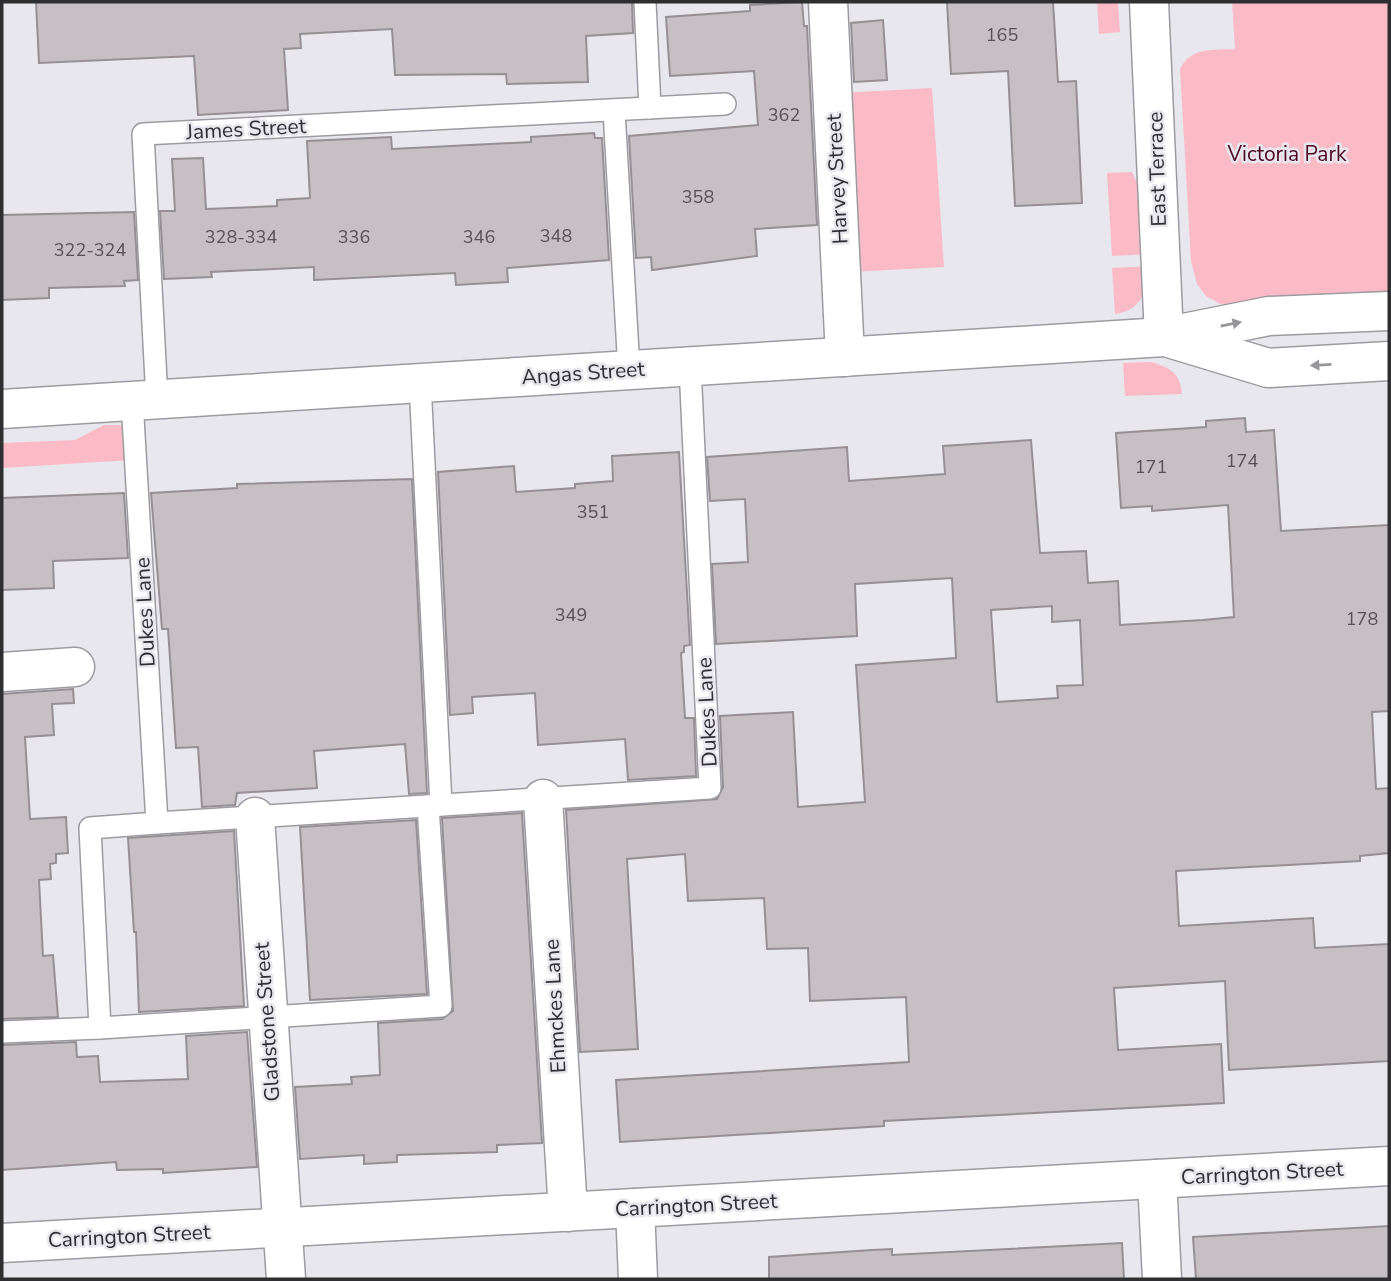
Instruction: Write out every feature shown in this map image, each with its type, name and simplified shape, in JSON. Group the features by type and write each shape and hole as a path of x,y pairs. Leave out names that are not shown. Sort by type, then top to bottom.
{"street":[{"name":"Harvey Street","path":"828,2 845,357"},
{"name":"East Terrace","path":"1149,2 1164,337"},
{"path":"1164,337 1269,316 1389,311"},
{"name":"Angas Street","path":"2,409 1164,337"},
{"path":"1164,337 1268,368 1389,361"},
{"path":"2,672 75,667"},
{"name":"Ehmckes Lane","path":"543,799 568,1212"},
{"name":"Gladstone Street","path":"255,817 266,1018 286,1279"},
{"name":"Carrington Street","path":"2,1243 1389,1166"},
{"path":"1157,1179 1162,1279"},
{"path":"635,1208 638,1279"}],"lane":[{"path":"645,2 650,108"},
{"name":"James Street","path":"144,400 143,134 725,104"},
{"path":"614,111 629,370"},
{"name":"Dukes Lane","path":"100,1028 90,828 710,789 690,366"},
{"path":"2,1032 441,1006 420,383"},
{"name":"Dukes Lane","path":"144,400 157,823"}],"green space":[{"path":"1097,2 1118,2 1120,32 1099,34"},
{"name":"Victoria Park","path":"1232,2 1389,2 1389,297 1236,307 1220,304 1206,296 1197,284 1191,261 1180,69 1196,53 1235,49"},
{"path":"932,88 944,267 852,272 840,93"},
{"path":"1132,172 1148,207 1151,254 1112,256 1107,173"},
{"path":"1153,266 1142,297 1132,308 1115,314 1112,268"},
{"path":"1151,362 1177,376 1182,394 1125,396 1123,363"},
{"path":"104,425 121,425 130,431 132,460 2,468 2,443 75,440"}],"building":[{"path":"36,2 632,2 633,33 586,36 588,82 507,84 506,74 395,75 392,29 300,34 301,48 284,49 288,110 198,115 194,56 39,63"},
{"path":"802,2 804,26 807,26 817,225 755,229 757,256 652,270 651,257 636,258 629,136 758,125 754,71 670,76 666,17 750,11 750,5"},
{"path":"947,2 1053,2 1058,82 1076,81 1082,203 1015,206 1008,71 951,74"},
{"path":"883,20 887,80 854,82 851,23"},
{"path":"594,133 595,138 602,138 609,260 507,268 508,282 456,285 455,273 314,280 314,267 211,272 212,277 164,279 160,211 175,211 172,159 203,158 206,209 277,206 277,200 310,198 307,141 391,137 392,149 531,142 531,137"},
{"path":"134,212 138,280 124,281 125,286 49,288 49,298 2,300 2,215"},
{"path":"1245,418 1246,432 1274,430 1281,531 1389,525 1389,711 1372,712 1376,789 1389,788 1389,853 1360,856 1360,861 1176,871 1179,926 1313,918 1315,948 1389,944 1389,1061 1229,1070 1225,981 1114,988 1118,1050 1221,1044 1224,1103 884,1121 884,1126 620,1142 616,1080 909,1062 906,997 810,1001 808,948 767,949 764,898 688,901 685,854 627,859 638,1049 580,1052 566,810 717,799 723,787 720,716 793,712 798,807 865,802 856,665 956,658 952,578 855,584 857,636 716,644 712,564 748,562 745,499 710,501 707,457 847,447 849,481 945,474 943,446 1031,440 1040,553 1086,551 1088,583 1118,581 1120,625 1203,620 1234,617 1228,505 1152,511 1152,506 1121,508 1116,433 1206,427 1206,421","holes":["1052,606 1052,622 1080,620 1083,685 1057,686 1058,698 997,702 991,610"]},
{"path":"679,452 690,645 684,646 684,652 681,653 685,718 694,718 696,776 628,780 625,739 538,745 535,693 472,697 473,713 450,715 438,472 514,466 516,492 575,488 575,484 613,481 612,456"},
{"path":"412,479 427,793 409,794 405,744 314,751 317,788 237,793 235,805 202,807 198,747 176,748 168,629 162,629 151,493 237,488 237,484"},
{"path":"124,493 128,558 53,561 54,588 2,590 2,498"},
{"path":"73,689 74,703 52,704 54,735 25,737 30,819 66,817 68,853 56,854 56,863 50,864 51,879 39,880 43,956 53,955 58,1017 2,1019 2,694"},
{"path":"522,813 542,1143 497,1145 497,1152 397,1155 397,1162 364,1164 364,1155 300,1159 295,1087 352,1084 351,1077 380,1075 378,1023 442,1019 453,1011 442,818"},
{"path":"416,820 427,994 310,1000 300,827"},
{"path":"234,831 244,1006 139,1012 128,838"},
{"path":"247,1032 257,1167 163,1173 163,1169 117,1170 116,1162 2,1170 2,1045 76,1042 77,1057 98,1056 100,1082 188,1079 186,1036"},
{"path":"1389,1226 1389,1279 1196,1279 1193,1237"},
{"path":"1122,1243 1124,1279 769,1279 769,1257 892,1249 892,1255"}]}
